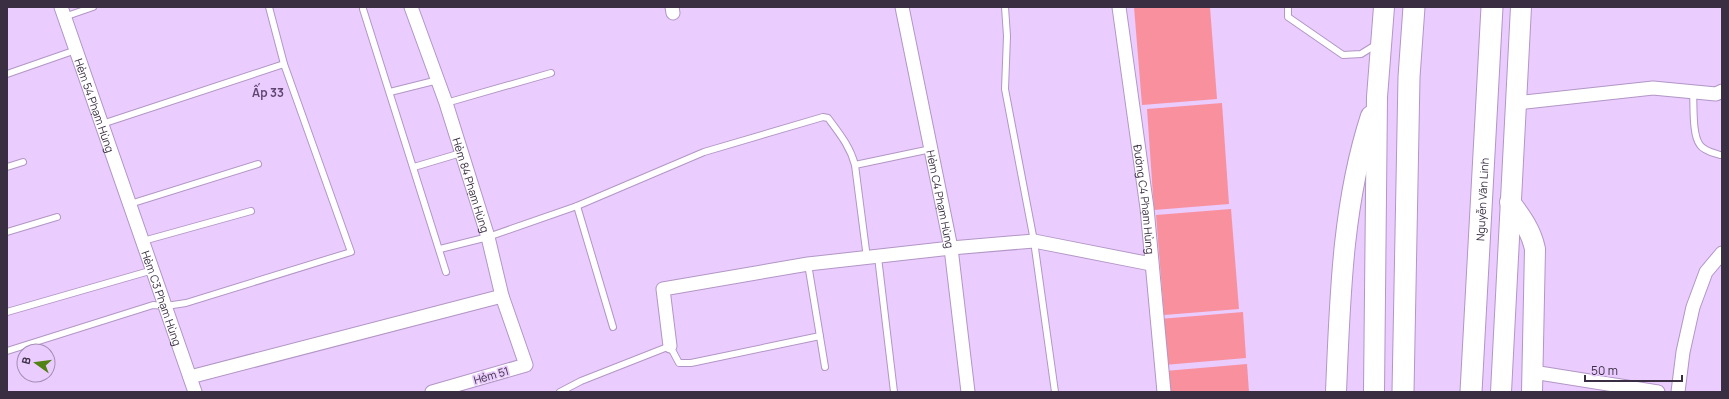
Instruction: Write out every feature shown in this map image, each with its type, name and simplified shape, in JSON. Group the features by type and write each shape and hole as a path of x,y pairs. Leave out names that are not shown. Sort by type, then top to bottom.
{"highway":[{"path":"1403,392 1408,77 1414,7"},
{"name":"Nguyễn Văn Linh","path":"1471,392 1492,7"}],"main road":[{"path":"1374,392 1377,97 1380,42 1384,7"},
{"path":"1501,392 1521,7"},
{"path":"1336,392 1344,243 1363,141 1377,97"},
{"path":"1510,202 1527,225 1535,249 1532,392"}],"street":[{"name":"Hẻm 84 Phạm Hùng","path":"411,7 446,104 488,237 502,296 526,365"},
{"name":"Hẻm C4 Phạm Hùng","path":"902,7 951,248 968,392"},
{"name":"Đường C4 Phạm Hủng","path":"1118,7 1147,208 1164,392"},
{"name":"Hẻm 54 Phạm Hùng","path":"62,12 130,204"},
{"path":"1516,103 1653,88 1716,94 1722,91"},
{"name":"Hẻm C3 Phạm Hùng","path":"130,204 195,392"},
{"path":"670,346 663,289 808,264 951,248 1034,241 1151,264"},
{"path":"1678,392 1683,352 1693,307 1706,272 1722,253"},
{"path":"190,377 502,296"},
{"name":"Hẻm 51","path":"432,392 526,365"},
{"path":"1533,372 1658,392"}],"lane":[{"path":"62,12 93,7"},
{"path":"7,351 153,306 186,303 351,252 284,64 269,7"},
{"path":"1005,7 1007,36 1005,89 1034,241 1055,392"},
{"path":"1288,7 1288,17 1344,54 1361,54 1380,42"},
{"path":"363,10 440,249 446,272"},
{"path":"7,74 76,50"},
{"path":"102,124 284,64"},
{"path":"446,104 551,73"},
{"path":"390,92 438,80"},
{"path":"1693,92 1696,135 1700,146 1709,151 1720,154"},
{"path":"440,249 488,237 577,206 704,152 823,117 828,118 848,145 855,165 894,392"},
{"path":"855,165 931,149"},
{"path":"414,167 461,153"},
{"path":"7,167 23,162"},
{"path":"130,204 258,164"},
{"path":"577,206 613,327"},
{"path":"143,241 251,211"},
{"path":"7,232 57,217"},
{"path":"808,264 825,367"},
{"path":"7,312 153,270"},
{"path":"560,392 581,381 670,346 679,363 691,363 820,336"}],"shaded area":[{"path":"1134,7 1210,7 1217,99 1142,105"},
{"path":"1222,103 1229,204 1154,210 1147,109"},
{"path":"1231,209 1239,309 1164,315 1156,215"},
{"path":"1243,312 1246,358 1164,365 1160,319"},
{"path":"1247,364 1249,392 1167,392 1165,371"}],"district":[{"name":"Ấp 33","path":"268,92"}]}
